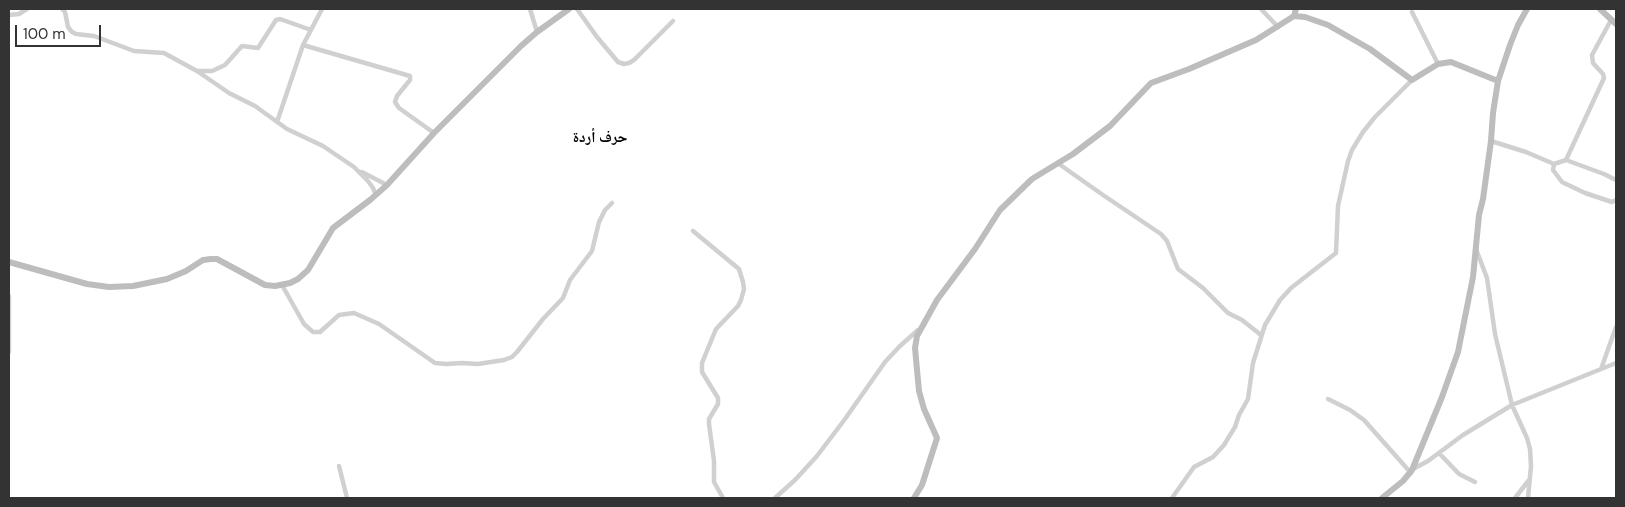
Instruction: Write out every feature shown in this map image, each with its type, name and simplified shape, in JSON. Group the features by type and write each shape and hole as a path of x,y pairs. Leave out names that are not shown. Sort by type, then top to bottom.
{"main road":[{"path":"9,262 87,284 109,287 132,286 167,279 186,271 203,260 211,259 216,259 265,284 282,285 298,279 308,270 333,228 387,185 434,133 496,70 537,32 569,9"},
{"path":"1382,498 1412,471 1458,352 1473,277 1479,215 1483,199 1498,82 1510,45 1527,9"},
{"path":"1600,9 1614,22"},
{"path":"914,498 922,485 937,438 924,409 919,391 915,348 919,329 1000,210 1032,179 1059,164 1110,126 1151,82 1176,74 1244,46 1278,27 1295,12 1343,33 1370,49 1412,80 1438,64 1446,62 1455,63 1498,82"}],"street":[{"path":"9,15 18,14 27,9"},
{"path":"62,9 65,12 68,27 76,34 94,36 134,51 164,53 197,71 229,93 255,106 297,134 322,146 370,177 387,185"},
{"path":"277,122 303,45 322,9"},
{"path":"530,9 537,32"},
{"path":"577,9 618,62 624,64 634,60 673,21"},
{"path":"1261,9 1278,27"},
{"path":"1412,12 1438,64"},
{"path":"197,71 212,71 225,65 242,46 258,48 276,20 280,19 311,30"},
{"path":"1566,160 1604,78 1603,74 1593,63 1592,55 1614,22"},
{"path":"303,45 410,76 410,80 397,96 395,102 399,108 434,133"},
{"path":"1172,498 1194,467 1213,457 1224,445 1235,428 1239,415 1248,400 1253,364 1268,318 1280,300 1298,282 1336,253 1338,206 1350,156 1363,132 1375,117 1412,80"},
{"path":"1491,141 1526,152 1554,164 1566,160 1616,180"},
{"path":"1059,164 1161,234 1167,241 1178,269 1208,292 1228,313 1242,320 1262,336"},
{"path":"1554,164 1553,170 1562,182 1615,202"},
{"path":"354,167 368,181 376,195"},
{"path":"282,285 304,324 313,332 320,332 339,315 354,313 379,324 435,363 462,362 478,364 504,360 512,357 517,352 543,319 563,298 570,280 592,251 599,222 605,210 612,203"},
{"path":"693,231 739,270 744,290 738,306 716,329 702,362 702,372 718,398 718,404 709,424 714,461 714,482 723,498"},
{"path":"1476,248 1487,278 1495,334 1512,405 1530,448 1528,498"},
{"path":"9,296 9,352"},
{"path":"1601,369 1616,327"},
{"path":"775,498 796,480 817,456 845,420 885,362 919,329"},
{"path":"1328,399 1350,410 1364,420 1412,471 1439,453 1462,434 1512,405 1616,363"},
{"path":"1439,453 1459,474 1475,482"},
{"path":"339,466 347,498"},
{"path":"1514,498 1529,480"}],"district":[{"name":"حرف أردة","path":"600,138"}]}
